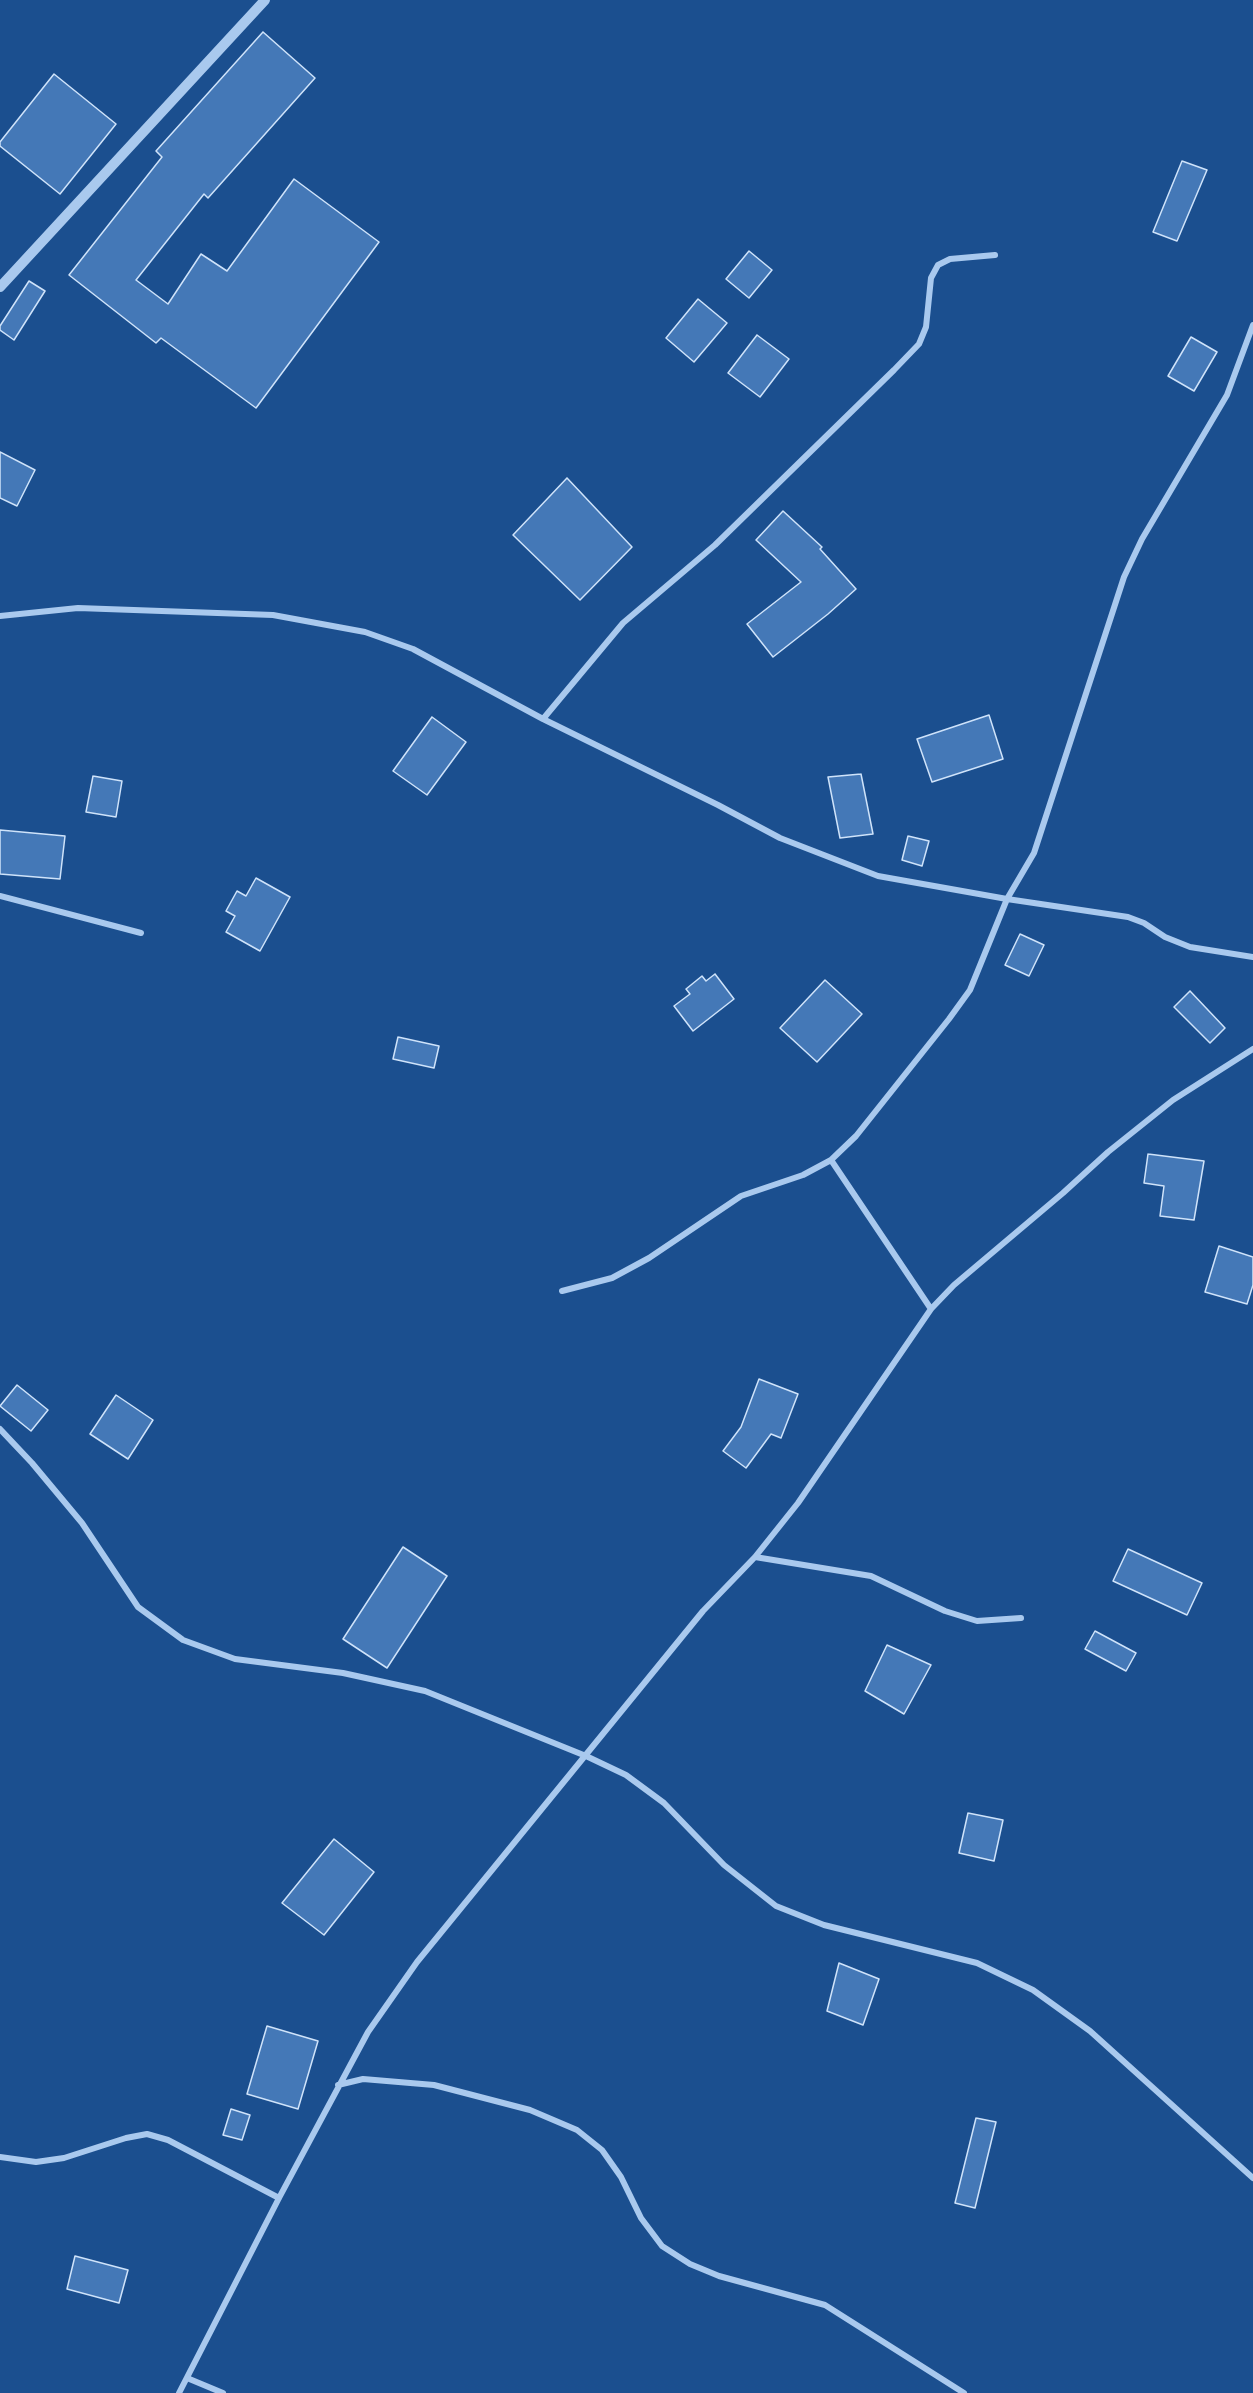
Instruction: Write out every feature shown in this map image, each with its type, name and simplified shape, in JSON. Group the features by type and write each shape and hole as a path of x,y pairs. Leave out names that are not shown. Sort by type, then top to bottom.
{"street":[{"path":"0,287 265,0"},
{"path":"543,719 623,623 715,545 919,344 926,327 932,278 938,265 950,259 995,255"},
{"path":"562,1291 612,1278 649,1258 741,1196 803,1175 831,1160 856,1136 970,990 1007,899 1034,853 1124,577 1142,539 1227,395 1253,326"},
{"path":"0,616 78,608 273,615 353,630 413,649 543,719 780,838 878,876 1007,899 1128,917 1144,923 1165,937 1190,946 1253,957"},
{"path":"0,896 141,933"},
{"path":"179,2393 338,2085 368,2032 417,1962 703,1611 755,1557 798,1503 931,1309 954,1285 1108,1152 1173,1100 1253,1049"},
{"path":"831,1160 931,1309"},
{"path":"0,1429 32,1463 82,1524 138,1607 183,1640 235,1659 343,1673 425,1691 586,1756 626,1775 664,1803 724,1865 776,1906 824,1925 976,1963 1033,1990 1090,2031 1253,2178"},
{"path":"755,1557 871,1576 945,1611 976,1621 1021,1618"},
{"path":"338,2085 363,2079 434,2085 530,2110 578,2130 602,2150 621,2177 641,2218 662,2246 690,2264 719,2276 825,2305 964,2393"},
{"path":"0,2157 36,2162 64,2157 147,2134 168,2140 279,2198"},
{"path":"187,2378 223,2393"}],"building":[{"path":"263,32 315,78 208,198 204,194 136,280 168,304 201,254 227,271 294,179 379,242 256,408 161,338 156,343 69,275 162,157 156,151"},
{"path":"54,74 116,124 60,194 0,146 0,142"},
{"path":"1182,161 1207,170 1177,241 1153,232"},
{"path":"749,251 772,270 749,298 726,279"},
{"path":"29,281 45,291 14,340 0,330 0,326"},
{"path":"698,299 727,323 694,362 666,338"},
{"path":"757,335 789,359 760,397 728,373"},
{"path":"1191,337 1217,352 1194,391 1168,376"},
{"path":"0,452 35,470 17,506 0,498"},
{"path":"567,478 632,547 580,600 513,535"},
{"path":"783,511 822,547 820,549 856,589 773,657 747,624 801,582 756,540"},
{"path":"989,715 1003,759 932,782 917,739"},
{"path":"432,717 466,742 427,795 393,771"},
{"path":"861,774 873,834 840,838 828,777"},
{"path":"93,776 122,781 116,817 86,812"},
{"path":"0,830 65,836 60,879 0,874"},
{"path":"908,836 929,841 922,866 902,860"},
{"path":"256,878 290,897 260,951 226,932 235,916 226,911 237,891 246,896"},
{"path":"1020,934 1044,945 1029,976 1005,965"},
{"path":"715,974 734,999 693,1031 674,1006 690,994 686,989 702,976 706,981"},
{"path":"825,980 862,1014 817,1062 780,1028"},
{"path":"1190,991 1225,1028 1210,1043 1174,1007"},
{"path":"398,1037 439,1046 434,1068 393,1059"},
{"path":"1148,1154 1204,1161 1194,1220 1160,1216 1164,1186 1144,1183"},
{"path":"1219,1246 1253,1257 1253,1285 1247,1304 1205,1292"},
{"path":"759,1379 798,1394 781,1438 771,1434 746,1468 723,1451 741,1427"},
{"path":"17,1385 48,1410 31,1431 0,1406"},
{"path":"116,1395 153,1420 128,1459 90,1434"},
{"path":"403,1547 447,1576 387,1668 343,1639"},
{"path":"1128,1549 1202,1583 1187,1615 1113,1581"},
{"path":"1095,1631 1136,1653 1126,1671 1085,1649"},
{"path":"887,1645 931,1665 904,1714 865,1691"},
{"path":"968,1813 1003,1820 994,1861 959,1853"},
{"path":"334,1839 374,1872 324,1935 282,1903"},
{"path":"839,1963 879,1979 863,2025 827,2011"},
{"path":"267,2026 318,2041 298,2109 247,2094"},
{"path":"231,2109 250,2115 242,2140 223,2135"},
{"path":"976,2118 996,2122 975,2208 955,2203"},
{"path":"75,2256 128,2270 119,2303 67,2289"}]}
